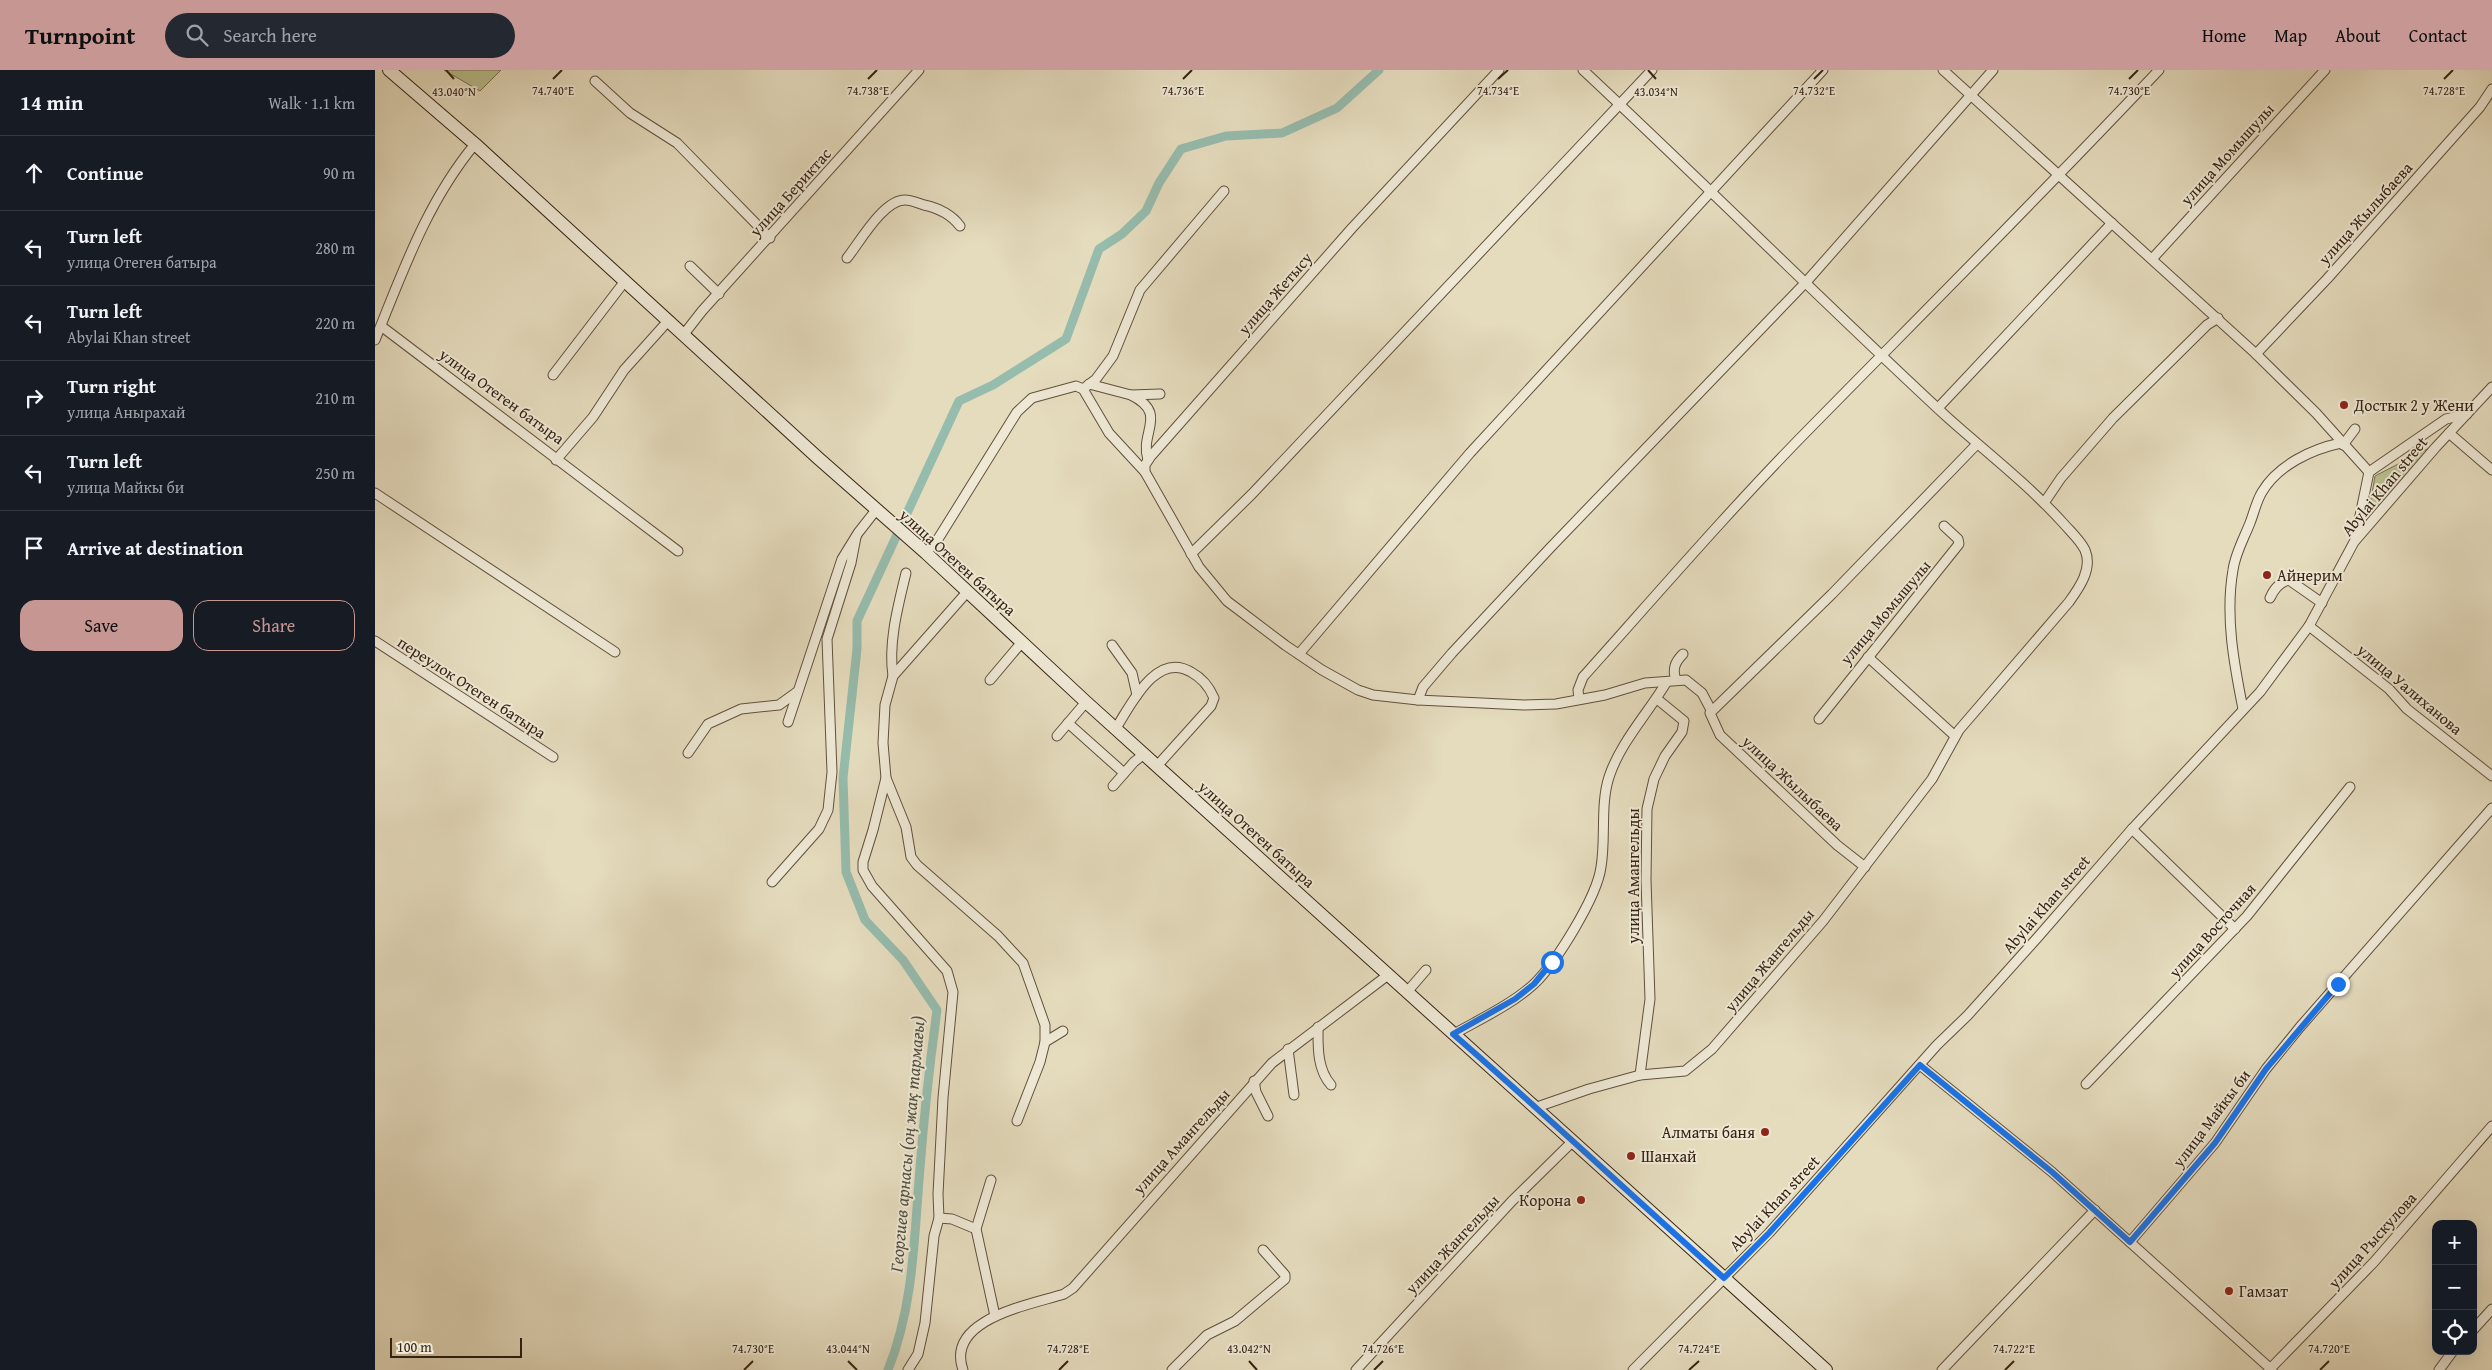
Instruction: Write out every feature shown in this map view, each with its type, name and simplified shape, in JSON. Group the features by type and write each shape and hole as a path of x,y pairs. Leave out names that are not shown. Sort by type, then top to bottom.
{"main road":[{"name":"улица Отеген батыра","path":"389,70 475,144 876,510 927,553 1086,702 1453,1034 1537,1107 1572,1142 1826,1370"}],"street":[{"name":"улица Бериктас","path":"684,334 919,70"},
{"name":"улица Жетысу","path":"1145,472 1148,460 1209,388 1352,228 1499,70"},
{"name":"улица Жангельды","path":"1537,1107 1589,1089 1640,1075 1685,1071 1712,1049 1778,975 1865,867 1932,779 1953,745 1955,736 2082,584 2087,557 2085,549 2044,503 1882,356 1807,281 1583,70"},
{"path":"1191,554 1252,494 1652,70"},
{"path":"1299,654 1470,453 1823,70"},
{"path":"1943,70 2218,318 2331,429 2342,444 2369,472"},
{"path":"1417,700 1423,687 1452,653 1577,519 1807,281 1993,70"},
{"path":"1579,699 1578,690 1583,677 1726,518 1812,426 2059,176 2159,70"},
{"name":"улица Момышулы","path":"2152,259 2325,70"},
{"path":"595,80 629,113 677,143 770,238"},
{"name":"улица Жылыбаева","path":"2256,354 2327,279 2480,107 2492,89"},
{"path":"375,340 425,220 457,166 475,144"},
{"path":"1086,386 1113,356 1140,290 1224,191"},
{"path":"847,258 879,215 895,202 906,200 935,208 954,218 960,226"},
{"path":"1938,408 2112,223"},
{"path":"690,266 719,294"},
{"path":"553,375 625,281"},
{"path":"2044,503 2061,478 2113,418 2207,325 2218,318"},
{"name":"улица Отеген батыра","path":"381,326 556,460 593,417 624,370 668,321"},
{"path":"927,553 938,539 1024,403 1049,392 1076,386 1086,386 1131,395 1160,394"},
{"path":"1086,386 1109,433 1145,472 1199,567 1227,601 1299,654 1358,690 1373,695 1417,700 1524,705 1556,704 1605,695 1645,683 1675,680 1673,672 1675,663 1683,654"},
{"name":"Abylai Khan street","path":"1633,1370 1769,1233 2038,937 2132,829 2243,709 2284,662 2309,626 2354,542 2449,433 2492,387"},
{"path":"1131,395 1146,405 1152,415 1145,452 1148,460"},
{"path":"2354,542 2369,472 2446,419 2467,414"},
{"path":"2243,709 2234,665 2229,612 2233,568 2256,506 2263,490 2275,475 2291,463 2325,447 2342,444 2355,429"},
{"path":"2449,433 2492,470"},
{"path":"1713,710 1832,594 1977,444"},
{"path":"556,460 678,551"},
{"path":"375,494 615,652"},
{"path":"788,722 843,559 855,537 876,510"},
{"name":"улица Момышулы","path":"1819,719 1959,544 1958,539 1943,526"},
{"path":"772,882 819,829 828,810 832,772 827,639 851,563 855,537"},
{"path":"907,573 895,626 891,663 893,676 885,705 886,778 863,862 863,870 872,886 947,971 953,992 943,1098 938,1194 939,1218 934,1236 925,1324 918,1354 908,1370"},
{"path":"2270,598 2277,586 2283,581 2289,580 2322,603"},
{"path":"893,676 968,591"},
{"name":"улица Уалиханова","path":"2309,626 2389,689 2407,709 2492,776"},
{"name":"переулок Отеген батыра","path":"375,641 553,757"},
{"path":"991,680 1022,642"},
{"path":"1112,645 1131,673 1137,695"},
{"path":"1868,656 1955,736"},
{"path":"1116,728 1137,695 1153,676 1169,668 1185,668 1210,688 1214,698 1211,706 1157,766"},
{"name":"улица Жылыбаева","path":"1675,680 1686,680 1695,686 1713,710 1721,735 1837,845 1865,867"},
{"path":"1453,1034 1515,999 1534,984 1566,940 1588,903 1601,869 1605,791 1610,774 1629,739 1657,699 1666,682"},
{"path":"688,753 708,724 741,709 779,705 797,692"},
{"name":"улица Амангельды","path":"1640,1075 1650,999 1645,847 1647,809 1653,779 1684,727 1684,721 1677,713 1657,699"},
{"path":"1057,736 1086,702"},
{"path":"1068,723 1124,773"},
{"path":"1113,786 1144,754"},
{"path":"886,778 906,827 911,857 917,865 1018,956 1045,1024 1045,1042 1040,1062 1017,1121"},
{"name":"улица Восточная","path":"2085,1084 2151,1018 2235,929 2350,787"},
{"name":"улица Майкы би","path":"2130,1242 2215,1143 2266,1069 2300,1027 2492,808"},
{"path":"2132,829 2235,929"},
{"path":"1407,992 1426,970"},
{"name":"улица Амангельды","path":"963,1370 959,1358 961,1346 971,1331 995,1316 1064,1294 1073,1288 1254,1081 1287,1049 1388,975"},
{"path":"1318,1027 1317,1050 1323,1077 1331,1085"},
{"path":"1045,1042 1063,1031"},
{"path":"1287,1049 1293,1095"},
{"path":"1920,1065 2052,1172 2270,1369"},
{"path":"1254,1081 1256,1092 1268,1116"},
{"name":"улица Рыскулова","path":"2270,1369 2375,1262 2492,1126"},
{"name":"улица Жангельды","path":"1356,1370 1512,1201 1572,1142"},
{"path":"991,1180 977,1229 995,1316"},
{"path":"1942,1370 2095,1210"},
{"path":"939,1218 952,1219 977,1229"},
{"path":"1171,1370 1207,1335 1235,1321 1285,1280 1285,1275 1263,1250"},
{"path":"2477,1326 2492,1309"},
{"path":"2439,1370 2450,1355"}],"green space":[{"path":"444,70 501,70 480,91"},
{"path":"2433,446 2367,522 2375,476"}],"waterway":[{"name":"Георгиев арнасы (оң жақ тармағы)","path":"888,1370 897,1346 908,1296 925,1108 937,1010 903,960 865,920 846,872 843,778 857,649 857,621 959,401 993,385 1066,339 1099,249 1122,234 1146,211 1159,183 1181,149 1226,136 1282,133 1337,108 1379,70"}],"place":[{"name":"Достык 2 у Жени","path":"2344,405"},
{"name":"Айнерим","path":"2267,575"},
{"name":"Алматы баня","path":"1765,1132"},
{"name":"Шанхай","path":"1631,1156"},
{"name":"Корона","path":"1581,1200"},
{"name":"Гамзат","path":"2229,1291"}],"route":[{"path":"1552,962 1534,984 1515,999 1453,1034 1537,1107 1572,1142 1724,1278 1769,1233 1920,1065 2052,1172 2130,1242 2215,1143 2266,1069 2338,984"}]}
